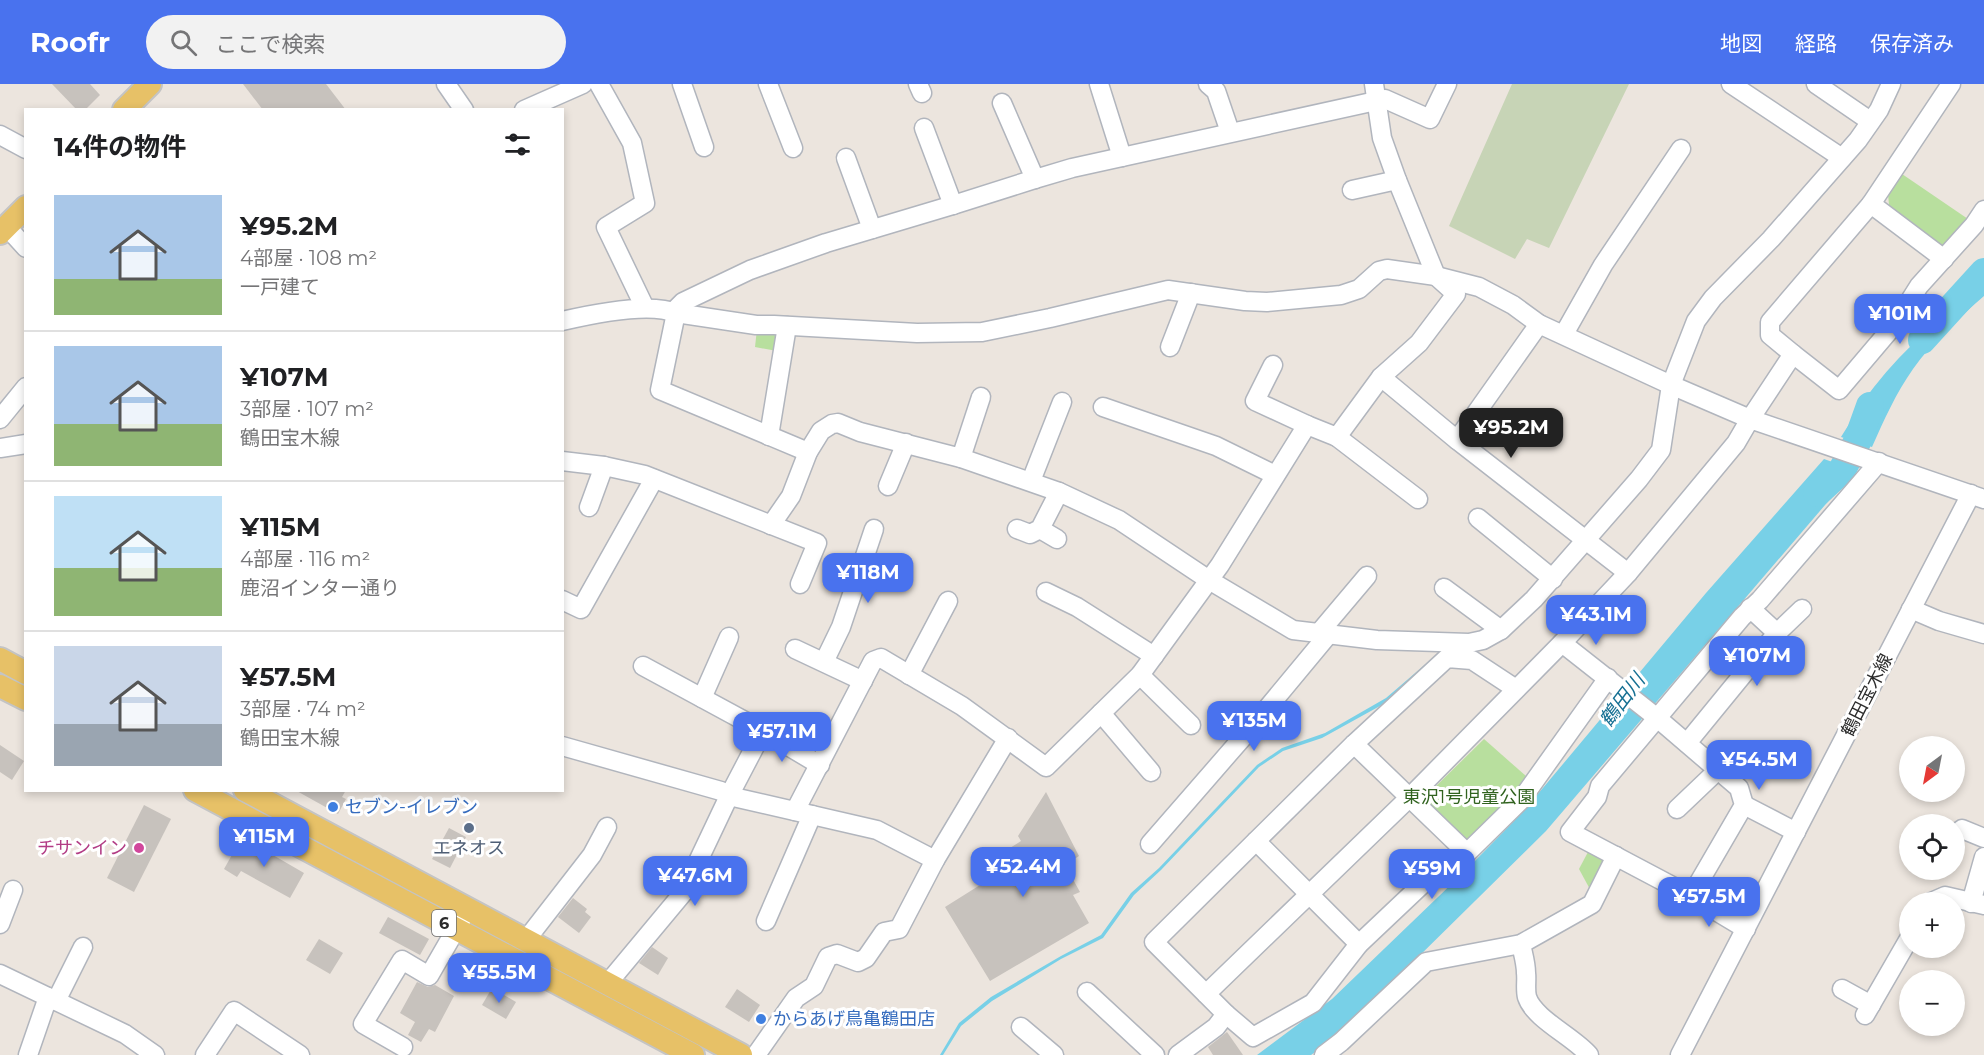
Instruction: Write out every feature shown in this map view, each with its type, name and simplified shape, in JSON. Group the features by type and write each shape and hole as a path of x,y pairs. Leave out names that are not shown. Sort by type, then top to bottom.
{"main road":[{"path":"126,108 150,84"},
{"path":"3,230 24,209"},
{"path":"0,659 24,671"},
{"path":"0,686 24,698"},
{"name":"6","path":"199,792 462,920 526,940 741,1055"},
{"name":"6","path":"248,792 693,1055"}],"street":[{"path":"446,84 463,108"},
{"path":"599,84 632,143 645,203 606,227 645,308"},
{"path":"682,84 704,147"},
{"path":"768,84 793,148"},
{"path":"1099,84 1122,157"},
{"path":"1208,84 1216,91 1230,132"},
{"path":"1375,92 1384,99 1430,118 1447,84"},
{"path":"1731,84 1842,159"},
{"path":"1816,84 1870,121"},
{"path":"771,525 791,496 808,452 821,431 838,423 860,432 961,458 1059,492 1119,520 1209,580 1293,630 1377,640 1469,643 1483,640 1501,630 1534,599 1640,479 1661,450 1671,385 1696,321 1713,298 1771,239 1858,140 1879,110 1892,84"},
{"path":"1951,84 1871,204 1770,322 1770,335 1839,390 1894,324 1919,286 1974,225 1984,210"},
{"path":"528,108 580,85"},
{"path":"808,452 660,390 677,308 683,302 750,270 826,243 1035,179 1230,132 1375,92"},
{"path":"1337,438 1381,377 1419,343 1456,294 1436,276 1397,180 1382,138 1375,92"},
{"path":"1002,103 1035,179"},
{"path":"924,128 953,205"},
{"path":"0,135 24,147"},
{"path":"1564,334 1603,265 1681,149"},
{"path":"846,158 872,229"},
{"path":"1353,190 1397,180"},
{"path":"1871,204 1944,259"},
{"path":"3,230 24,246"},
{"path":"564,321 645,308 668,309 676,313 756,325 917,333 982,332 1168,290 1267,302 1341,295 1359,289 1379,271 1387,269 1436,276 1479,287 1513,305 1539,324 1750,419 1978,496"},
{"path":"1170,347 1191,293"},
{"path":"1457,440 1539,324"},
{"path":"769,436 787,326"},
{"path":"1206,994 1410,797 1628,573 1736,443 1793,354"},
{"path":"1273,365 1255,401 1337,438 1418,499"},
{"path":"1381,377 1457,440 1628,573"},
{"path":"0,419 24,389"},
{"path":"961,458 981,397"},
{"path":"1031,481 1062,402"},
{"path":"1103,407 1216,446 1275,475"},
{"path":"766,921 820,765 873,661 880,658 962,706 1046,767 1140,675 1220,565 1307,425"},
{"path":"888,486 906,443"},
{"path":"0,448 24,444"},
{"path":"564,461 604,466 654,479 817,543 800,584"},
{"path":"1746,929 1691,896 1570,832 1597,797 1600,786 1656,717 1879,462"},
{"path":"589,507 604,466"},
{"path":"564,601 581,609 654,479"},
{"path":"1017,529 1030,534 1040,529 1059,492"},
{"name":"鶴田宝木線","path":"1680,1055 1911,609 1978,496"},
{"path":"1478,518 1553,579"},
{"path":"1040,529 1057,539"},
{"path":"824,662 841,627 874,530"},
{"path":"1150,844 1250,729 1367,576"},
{"path":"1444,588 1501,630"},
{"path":"1046,592 1077,607 1154,656"},
{"path":"909,675 948,601"},
{"path":"1750,608 1777,633"},
{"path":"1687,743 1777,633 1802,609"},
{"path":"1911,609 1939,621 1984,634"},
{"path":"702,698 729,637"},
{"path":"1562,643 1656,717 1739,788 1744,805 1796,832"},
{"path":"795,649 863,681"},
{"path":"1516,688 1473,660 1447,658 1354,744 1154,942 1226,1014 1253,1037 1313,1003 1359,944 1432,875 1467,853 1521,800 1608,678"},
{"path":"643,666 763,731 820,765"},
{"path":"1140,675 1191,725"},
{"path":"1101,713 1151,772"},
{"path":"608,983 684,893 729,796 763,731"},
{"path":"756,1055 796,998 814,986 828,957 837,954 858,962 866,958 884,932 899,929 935,860 1008,738"},
{"path":"1354,744 1467,853"},
{"path":"564,747 721,791 729,796 877,830 935,860"},
{"path":"1677,809 1718,770"},
{"path":"1691,896 1744,805"},
{"path":"526,940 587,863 607,827"},
{"path":"1965,830 1984,838"},
{"path":"1256,841 1359,944"},
{"path":"1324,1055 1341,1042 1426,962 1521,945 1592,904 1616,856"},
{"path":"1978,904 1984,857"},
{"path":"0,924 13,890"},
{"path":"404,1052 363,1024 402,960 429,976 462,920"},
{"path":"1521,945 1527,970 1527,996 1533,1007 1553,1026 1581,1045 1589,1055"},
{"path":"28,1055 52,999 83,947"},
{"path":"1842,989 1868,1010 1899,956"},
{"path":"0,974 125,1034 150,1053"},
{"path":"1087,992 1155,1055"},
{"path":"205,1055 234,1011 300,1055"},
{"path":"1178,1055 1216,1027 1226,1014"},
{"path":"1021,1027 1054,1055"}],"green space":[{"path":"1512,84 1629,84 1549,248 1527,239 1515,259 1449,226"},
{"path":"1902,174 1968,219 1950,245 1940,247 1889,205 1888,194"},
{"path":"757,329 780,333 777,351 755,347"},
{"name":"東沢1号児童公園","path":"1484,739 1527,777 1474,837 1465,840 1428,804 1427,795"},
{"path":"1588,852 1604,860 1606,867 1592,893 1579,869"}],"water":[{"path":"1897,84 1900,84 1884,114 1844,170 1799,222 1714,309 1700,330 1684,369 1671,446 1661,465 1639,494 1538,607 1505,638 1467,653 1389,701 1322,738 1283,751 1259,767 1161,870 1134,895 1103,938 1061,959 992,1001 961,1026 943,1055 940,1055 959,1023 991,997 1101,935 1131,893 1159,868 1257,765 1282,748 1325,733 1386,698 1442,650 1468,649 1637,491 1672,404 1698,328"},
{"path":"1984,281 1984,296 1937,340 1913,369 1896,397 1872,447 1841,437 1886,372 1926,331"},
{"path":"1824,459 1855,470 1546,831 1339,1035 1311,1055 1257,1055 1332,999 1522,813 1706,593"}],"building":[{"path":"52,84 90,84 100,95 87,108 75,108"},
{"path":"243,84 326,84 344,108 261,108"},
{"path":"0,745 24,761 12,780 0,772"},
{"name":"セブン-イレブン","path":"299,792 345,792 342,797 346,799 338,814"},
{"path":"1046,792 1079,856 1065,865 1080,892 1073,895 1089,923 990,981 945,907 1004,870 997,856 1021,841 1018,836"},
{"name":"チサンイン","path":"144,805 171,819 134,892 107,878"},
{"path":"449,828 466,837 450,868 432,859"},
{"path":"242,837 304,873 290,898 241,871 237,877 224,869"},
{"path":"573,898 587,909 585,912 591,917 579,933 558,917"},
{"path":"388,917 429,939 420,955 379,933"},
{"path":"319,939 343,953 330,974 306,960"},
{"path":"652,947 668,958 658,975 639,963"},
{"path":"417,982 428,987 435,985 454,996 435,1032 429,1029 421,1042 408,1035 415,1022 400,1013"},
{"path":"492,988 516,1002 506,1019 482,1005"},
{"path":"737,989 760,1005 749,1022 725,1007"},
{"path":"1227,1032 1243,1055 1213,1055 1208,1047"}],"waterway":[{"name":"鶴田川","path":"1922,340 1984,272"},
{"name":"鶴田川","path":"1817,493 1842,470 1857,442 1870,406"}],"place":[{"name":"セブン-イレブン","path":"333,807"},
{"name":"エネオス","path":"469,828"},
{"name":"チサンイン","path":"139,848"},
{"name":"からあげ鳥亀鶴田店","path":"761,1019"}]}
